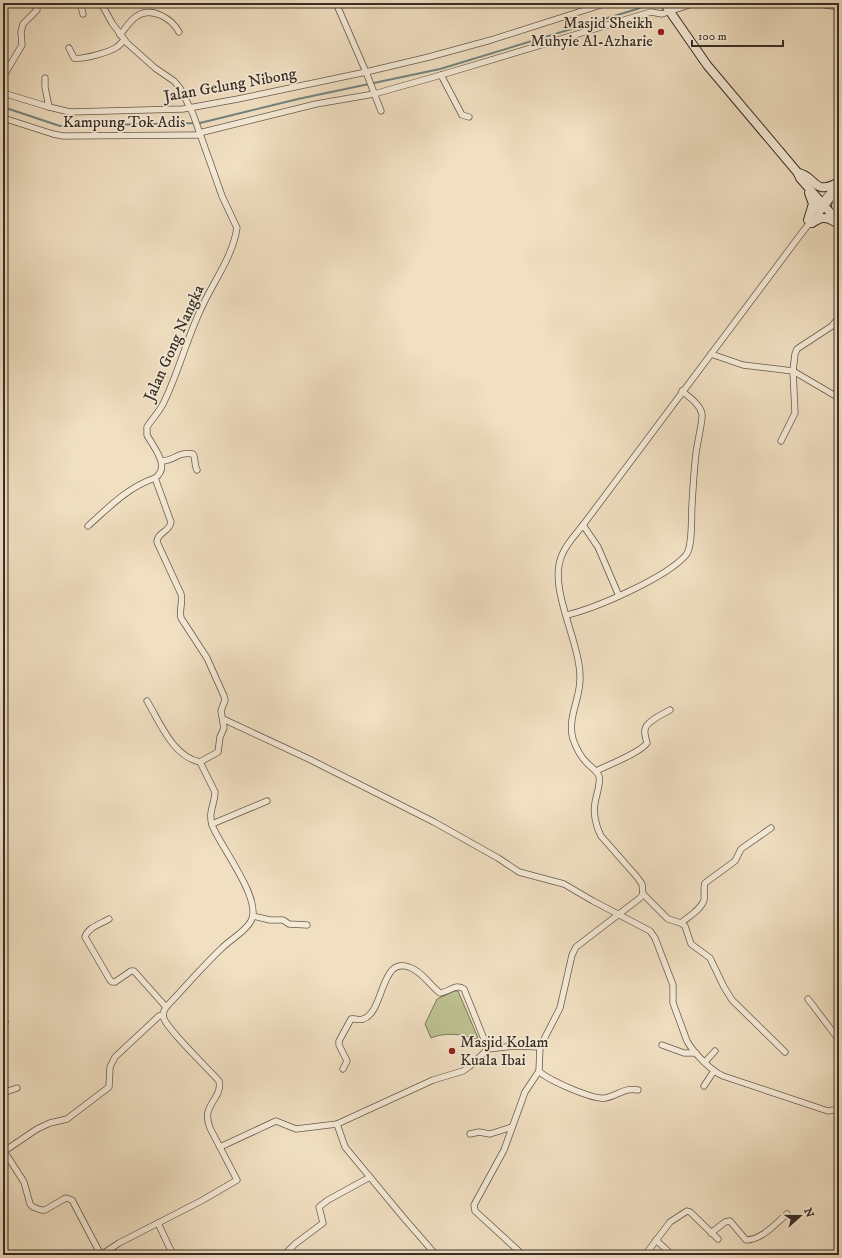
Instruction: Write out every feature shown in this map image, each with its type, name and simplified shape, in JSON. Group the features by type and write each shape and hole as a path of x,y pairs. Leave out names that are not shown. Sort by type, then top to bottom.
{"street":[{"path":"3,76 22,45 22,26 37,10 36,3"},
{"path":"83,14 81,6 88,3"},
{"name":"Jalan Gong Nangka","path":"101,3 122,37 146,60 174,81 180,88 192,111 222,196 237,228 224,265 199,312 175,376 163,403 147,427 147,435 162,461"},
{"path":"336,3 367,73 373,93 381,111"},
{"name":"Jalan Gelung Nibong","path":"3,93 62,111 192,111 238,99 367,73 461,48 607,3"},
{"name":"Kampung Tok Adis","path":"3,118 63,136 199,132 316,104 373,93 441,75 652,12 662,14 667,7 695,3"},
{"path":"813,3 839,6"},
{"path":"667,7 707,65 824,203 839,224"},
{"path":"69,48 74,58 80,59 116,48 136,16 145,13 159,14 173,24 180,32"},
{"path":"441,75 462,115 469,116"},
{"path":"45,78 48,107"},
{"path":"800,175 822,188 839,186"},
{"path":"800,175 812,200 812,210 809,223"},
{"path":"785,1052 732,1000 710,958 693,946 687,930 681,923 668,919 643,894 642,884 599,832 594,807 599,776 596,771 585,761 576,748 572,734 572,721 580,679 574,642 559,589 557,574 558,564 564,549 824,203 839,186"},
{"path":"839,186 836,202 839,213"},
{"path":"824,203 839,217"},
{"path":"809,223 823,217 828,217 839,224"},
{"path":"781,441 795,413 793,371 797,349 832,326 839,317"},
{"path":"711,354 743,365 793,371 839,398"},
{"path":"567,615 590,609 619,596 661,574 686,555 690,546 690,525 696,453 702,414 699,407 682,391"},
{"path":"88,526 123,496 143,482 155,478 161,473 162,461 169,461 180,454 193,454 197,470"},
{"path":"155,478 171,522 171,526 159,535 157,542 181,594 181,618 207,658 224,693 225,700 220,711 224,728 220,737 219,750 201,765"},
{"path":"583,525 598,547 619,596"},
{"path":"147,701 171,741 182,754 201,765 214,792 210,811 212,824 250,895 253,905 252,920 246,928 222,947 166,1007 163,1015 170,1028 219,1081 220,1090 212,1101 208,1113 210,1128 237,1180 201,1201 114,1246 101,1255 72,1200 66,1198 45,1210 33,1207 30,1204 24,1182 3,1151 37,1129 50,1123 67,1119 109,1086 110,1067 115,1056 159,1016 163,1015"},
{"path":"596,771 634,753 645,746 647,743 644,730 645,727 670,710"},
{"path":"223,719 311,760 434,822 498,858 519,872 564,884 650,931 655,938 673,984 673,1006 687,1041 696,1053 714,1071 723,1076 828,1111 839,1109"},
{"path":"212,824 267,801"},
{"path":"681,923 700,907 704,898 705,883 735,861 741,849 771,828"},
{"path":"523,1255 476,1211 474,1205 504,1150 525,1092 539,1071 540,1047 560,1008 574,950 640,898 643,894"},
{"path":"253,916 270,920 283,920 289,924 308,926"},
{"path":"109,919 90,929 85,937 110,980 115,982 131,971 134,971 166,1007"},
{"path":"344,1069 347,1061 339,1044 342,1036 351,1019 362,1020 370,1015 387,977 399,965 414,970 427,979 440,993 444,993 457,987 462,987 488,1048"},
{"path":"808,999 839,1040"},
{"path":"662,1045 684,1053 696,1053"},
{"path":"220,1147 276,1121 293,1129 337,1124 433,1080 463,1071 488,1048 515,1046 540,1047"},
{"path":"705,1062 715,1051"},
{"path":"539,1071 542,1075 563,1086 596,1098 607,1098 626,1089 638,1090"},
{"path":"704,1086 714,1071"},
{"path":"3,1093 17,1088"},
{"path":"337,1124 345,1147 436,1255"},
{"path":"470,1134 478,1132 490,1134 512,1126"},
{"path":"284,1255 295,1244 322,1223 319,1207 370,1177"},
{"path":"645,1255 670,1222 687,1211 718,1239"},
{"path":"711,1233 725,1222 730,1221 746,1240 753,1240 787,1214"},
{"path":"158,1223 173,1255"},
{"path":"656,1240 672,1255"}],"green space":[{"path":"454,991 458,991 478,1038 476,1039 454,1034 431,1038 425,1024 437,999"}],"waterway":[{"path":"3,107 60,126 200,123 298,99 440,69 637,9 650,3"}],"place":[{"name":"Masjid Sheikh Muhyie Al-Azharie","path":"661,32"},
{"name":"Masjid Kolam Kuala Ibai","path":"452,1051"}]}
